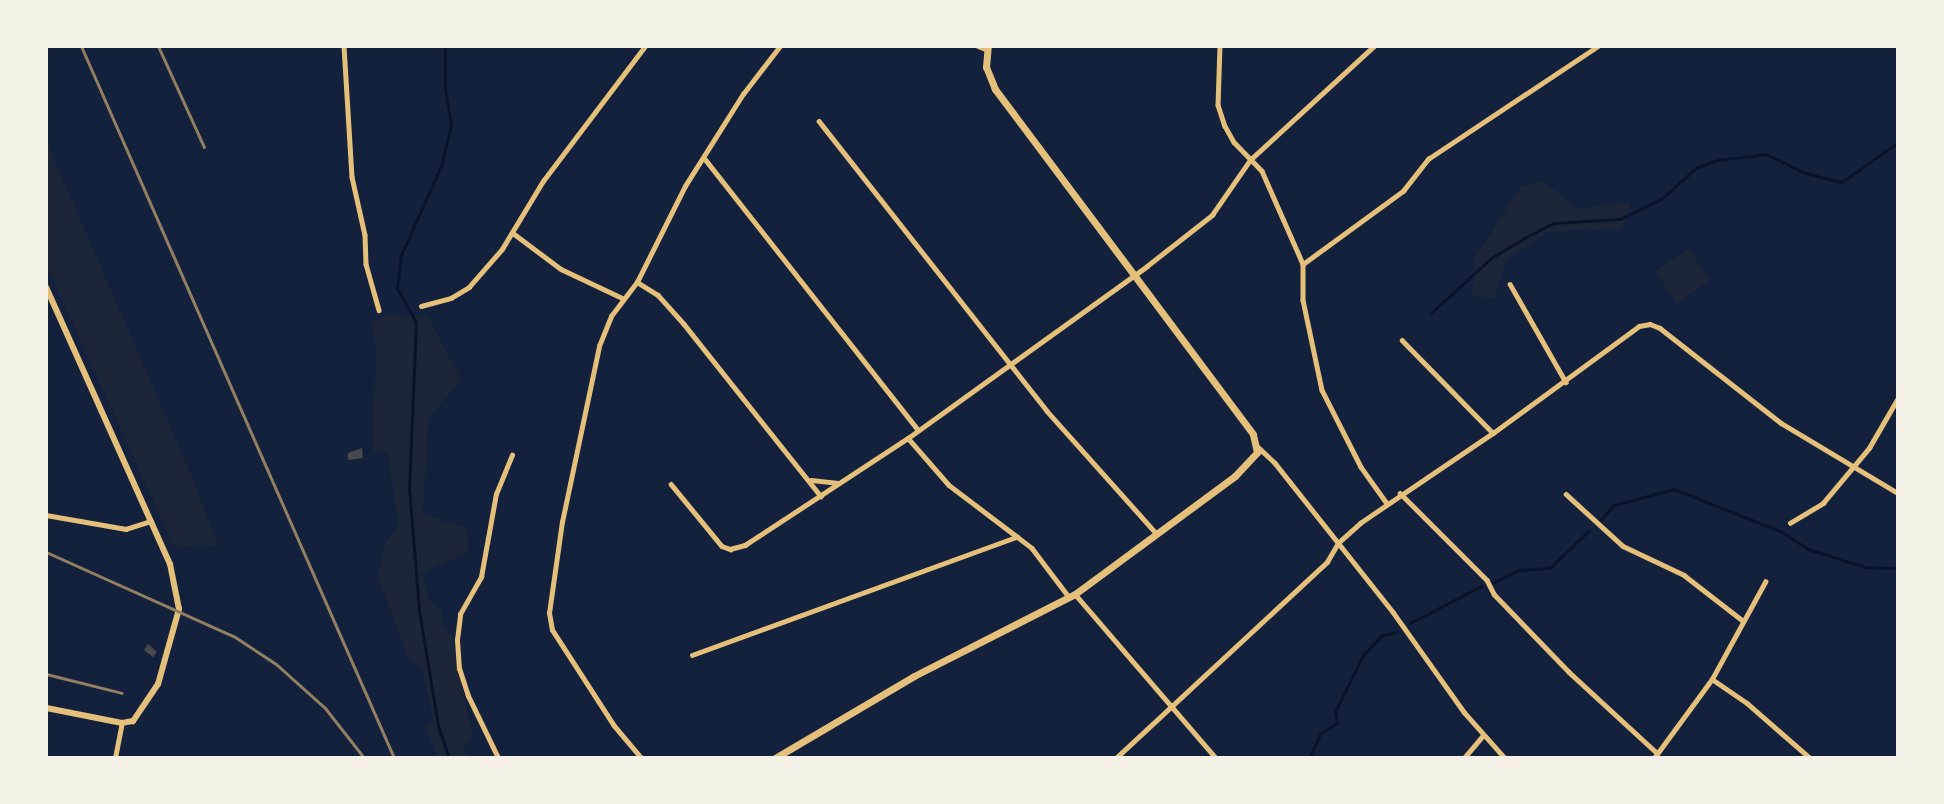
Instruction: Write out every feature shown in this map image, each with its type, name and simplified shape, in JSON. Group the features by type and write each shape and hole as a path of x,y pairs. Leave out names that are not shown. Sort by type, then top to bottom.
{"main road":[{"path":"775,758 914,676 1072,595 1249,465 1258,447 1253,434 996,89 987,74 987,48"}],"street":[{"path":"344,46 355,196 379,309"},
{"path":"421,306 451,298 469,287 513,233 543,182 645,46"},
{"path":"641,758 614,726 552,630 549,612 556,556 599,346 622,298 637,282 685,186 705,159 743,94 780,46"},
{"path":"978,46 987,48"},
{"path":"1220,46 1218,105 1234,142 1262,171 1303,264 1303,300 1322,390 1361,466 1386,502"},
{"path":"671,484 713,539 730,549 746,545 908,438 1136,275 1212,215 1250,160 1374,46"},
{"path":"1303,264 1403,191 1428,159 1598,46"},
{"path":"819,121 1011,365 1157,534"},
{"path":"705,159 918,430"},
{"path":"513,233 561,269 622,298"},
{"path":"637,282 657,295 684,324 821,496"},
{"path":"1510,284 1566,382"},
{"path":"46,287 170,564 179,609 163,671 138,717 122,723 46,708"},
{"path":"1116,758 1327,562 1338,543 1386,502 1493,433 1566,382 1639,326 1650,324 1767,414 1898,493"},
{"path":"1402,340 1493,433"},
{"path":"1790,523 1823,503 1879,434 1898,398"},
{"path":"908,438 949,486 1017,537 1046,564 1216,758"},
{"path":"1258,447 1338,543 1483,735 1505,758"},
{"path":"498,758 465,687 457,640 460,614 481,577 496,494 512,455"},
{"path":"810,480 838,483"},
{"path":"1400,493 1487,580 1494,594 1569,672 1656,755 1712,679 1742,620 1765,582"},
{"path":"1566,494 1623,546 1684,575 1742,620"},
{"path":"46,515 126,529 151,521"},
{"path":"692,655 1017,537"},
{"path":"1712,679 1747,703 1810,758"},
{"path":"115,758 122,723"},
{"path":"1464,758 1483,735"}],"shaded area":[{"path":"46,141 192,477 218,545 175,548 47,266"},
{"path":"1544,181 1577,209 1631,202 1622,229 1549,232 1507,259 1494,298 1472,296 1475,258 1521,186"},
{"path":"1689,249 1710,281 1676,303 1655,271"},
{"path":"389,314 429,318 461,380 428,419 423,514 466,528 469,552 422,573 428,598 442,613 442,625 452,637 472,737 462,750 471,757 438,757 425,727 434,723 422,667 410,661 378,577 385,543 399,525 387,450 373,454 376,350 372,323"}],"building":[{"path":"362,448 363,458 348,460 348,453"},
{"path":"148,644 157,652 153,657 144,650"}],"waterway":[{"path":"445,46 445,88 451,125 441,166 401,255 397,288 416,322 409,488 419,610 438,726 449,758"},
{"path":"1431,313 1491,258 1524,238 1554,223 1620,219 1661,199 1696,168 1717,160 1766,154 1805,173 1842,182 1898,142"},
{"path":"1598,522 1614,505 1674,489 1782,532 1808,549 1865,567 1898,568"},
{"path":"1493,583 1519,570 1550,568 1588,531"},
{"path":"1410,623 1481,586"},
{"path":"1309,758 1320,734 1337,723 1335,712 1363,655 1382,635 1397,632"}],"railway":[{"path":"81,46 394,758"},
{"path":"158,46 204,147"},
{"path":"46,552 235,637 276,664 325,708 364,758"},
{"path":"46,674 122,693"}]}
